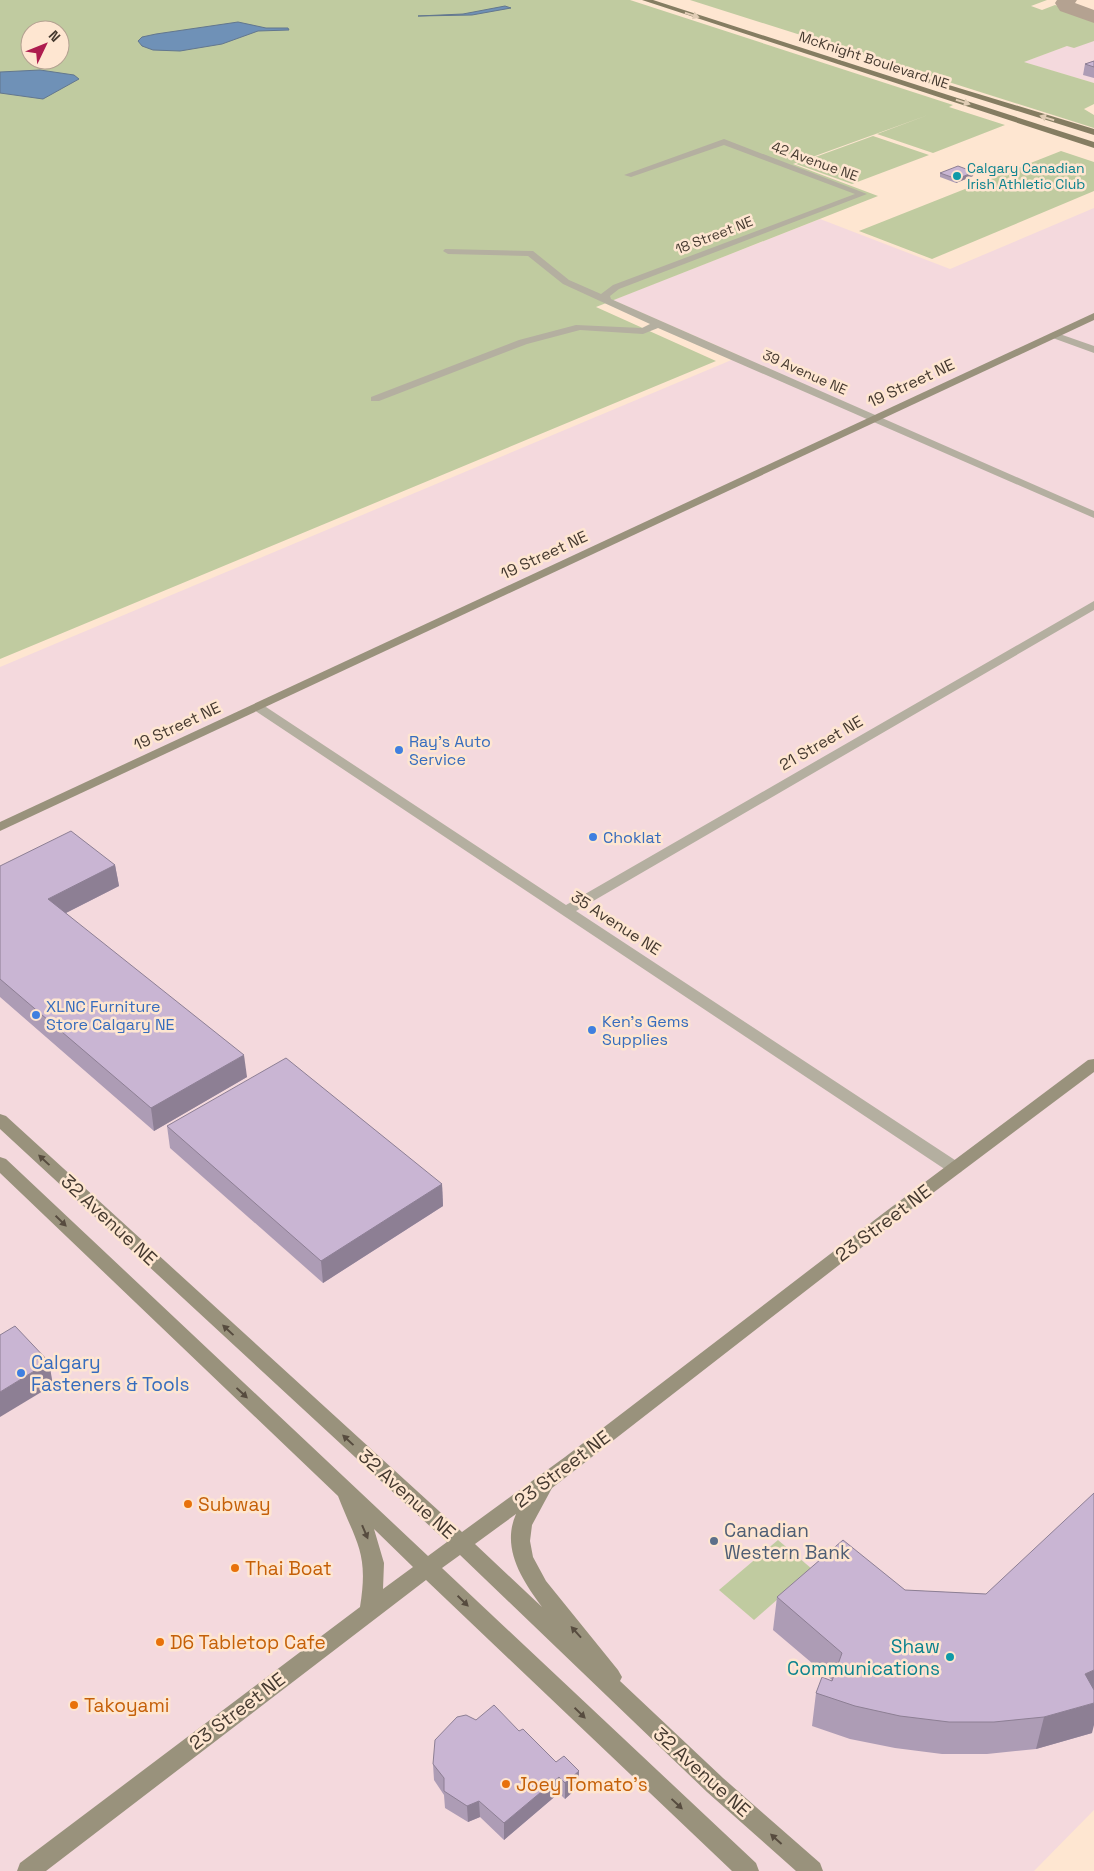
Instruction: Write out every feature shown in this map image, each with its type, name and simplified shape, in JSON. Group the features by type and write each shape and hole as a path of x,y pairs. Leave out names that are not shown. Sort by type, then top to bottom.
{"main road":[{"name":"McKnight Boulevard NE","path":"646,0 1094,145"},
{"name":"McKnight Boulevard NE","path":"897,70 1094,132"}],"street":[{"name":"42 Avenue NE","path":"628,176 724,142 863,194 848,200"},
{"name":"18 Street NE","path":"611,302 605,295 616,287 848,200"},
{"name":"39 Avenue NE","path":"448,251 530,253 566,282 1094,515"},
{"name":"19 Street NE","path":"3,827 1094,316"},
{"path":"374,399 523,342 580,327 643,331 659,324"},
{"path":"1054,335 1094,350"},
{"name":"21 Street NE","path":"566,911 1094,605"},
{"name":"35 Avenue NE","path":"258,708 955,1168"},
{"name":"23 Street NE","path":"28,1871 370,1610 546,1481 1094,1064"},
{"name":"32 Avenue NE","path":"0,1120 461,1543 637,1712 812,1871"},
{"name":"32 Avenue NE","path":"0,1163 748,1871"},
{"path":"546,1481 522,1524 521,1543 526,1565 548,1601 582,1639 637,1712"},
{"path":"344,1488 372,1549 375,1566 370,1610"}],"shaded area":[{"path":"1094,41 1094,83 1023,62 1067,46"},
{"path":"1094,208 1094,1810 1034,1871 0,1871 0,667 741,356 613,300 820,219 950,269"}],"green space":[{"path":"0,0 630,0 953,105 949,107 1005,125 933,153 877,134 928,115 793,164 878,196 596,307 716,361 0,659"},
{"path":"690,0 1047,0 1031,6 1042,10 1055,5 1094,19 1094,41 1074,48 1067,46 1024,62 1094,83 1094,104 1084,109 1094,115 1094,128"},
{"path":"873,136 929,155 852,184 796,164"},
{"path":"1061,151 1094,162 1094,191 932,259 859,231"},
{"path":"778,1540 812,1569 754,1620 719,1590"}],"water":[{"path":"505,6 511,8 472,15 418,16 463,14"},
{"path":"238,22 266,28 288,28 289,30 258,31 222,44 180,51 153,50 142,46 138,41 142,37 156,34"},
{"path":"40,70 74,75 79,79 43,99 0,93 0,72"}],"building":[{"path":"1094,61 1094,67 1085,64"},
{"path":"958,166 974,172 957,179 940,173"},
{"path":"71,831 115,865 48,899 244,1055 151,1108 0,979 0,866"},
{"path":"286,1058 442,1184 321,1261 167,1126"},
{"path":"15,1326 49,1362 0,1392 0,1335"},
{"name":"Shaw Communications","path":"1094,1493 1094,1670 1085,1674 1094,1690 1094,1703 1044,1717 994,1722 949,1722 900,1716 855,1706 816,1693 822,1677 832,1681 842,1653 777,1597 843,1540 905,1590 986,1594"},
{"name":"Joey Tomato's","path":"494,1705 519,1731 523,1729 556,1762 564,1756 579,1771 565,1783 559,1777 504,1823 479,1801 467,1806 444,1791 444,1778 433,1764 435,1740 457,1717 466,1715 476,1720"}],"taxiway":[{"path":"1067,0 1065,3 1067,7 1094,17"}],"place":[{"name":"Calgary Canadian Irish Athletic Club","path":"957,176"},
{"name":"Ray's Auto Service","path":"399,750"},
{"name":"Choklat","path":"593,837"},
{"name":"XLNC Furniture Store Calgary NE","path":"36,1015"},
{"name":"Ken's Gems Supplies","path":"592,1030"},
{"name":"Calgary Fasteners & Tools","path":"21,1373"},
{"name":"Subway","path":"188,1504"},
{"name":"Canadian Western Bank","path":"714,1541"},
{"name":"Thai Boat","path":"235,1568"},
{"name":"D6 Tabletop Cafe","path":"160,1642"},
{"name":"Shaw Communications","path":"950,1657"},
{"name":"Takoyami","path":"74,1705"},
{"name":"Joey Tomato's","path":"506,1784"}]}
